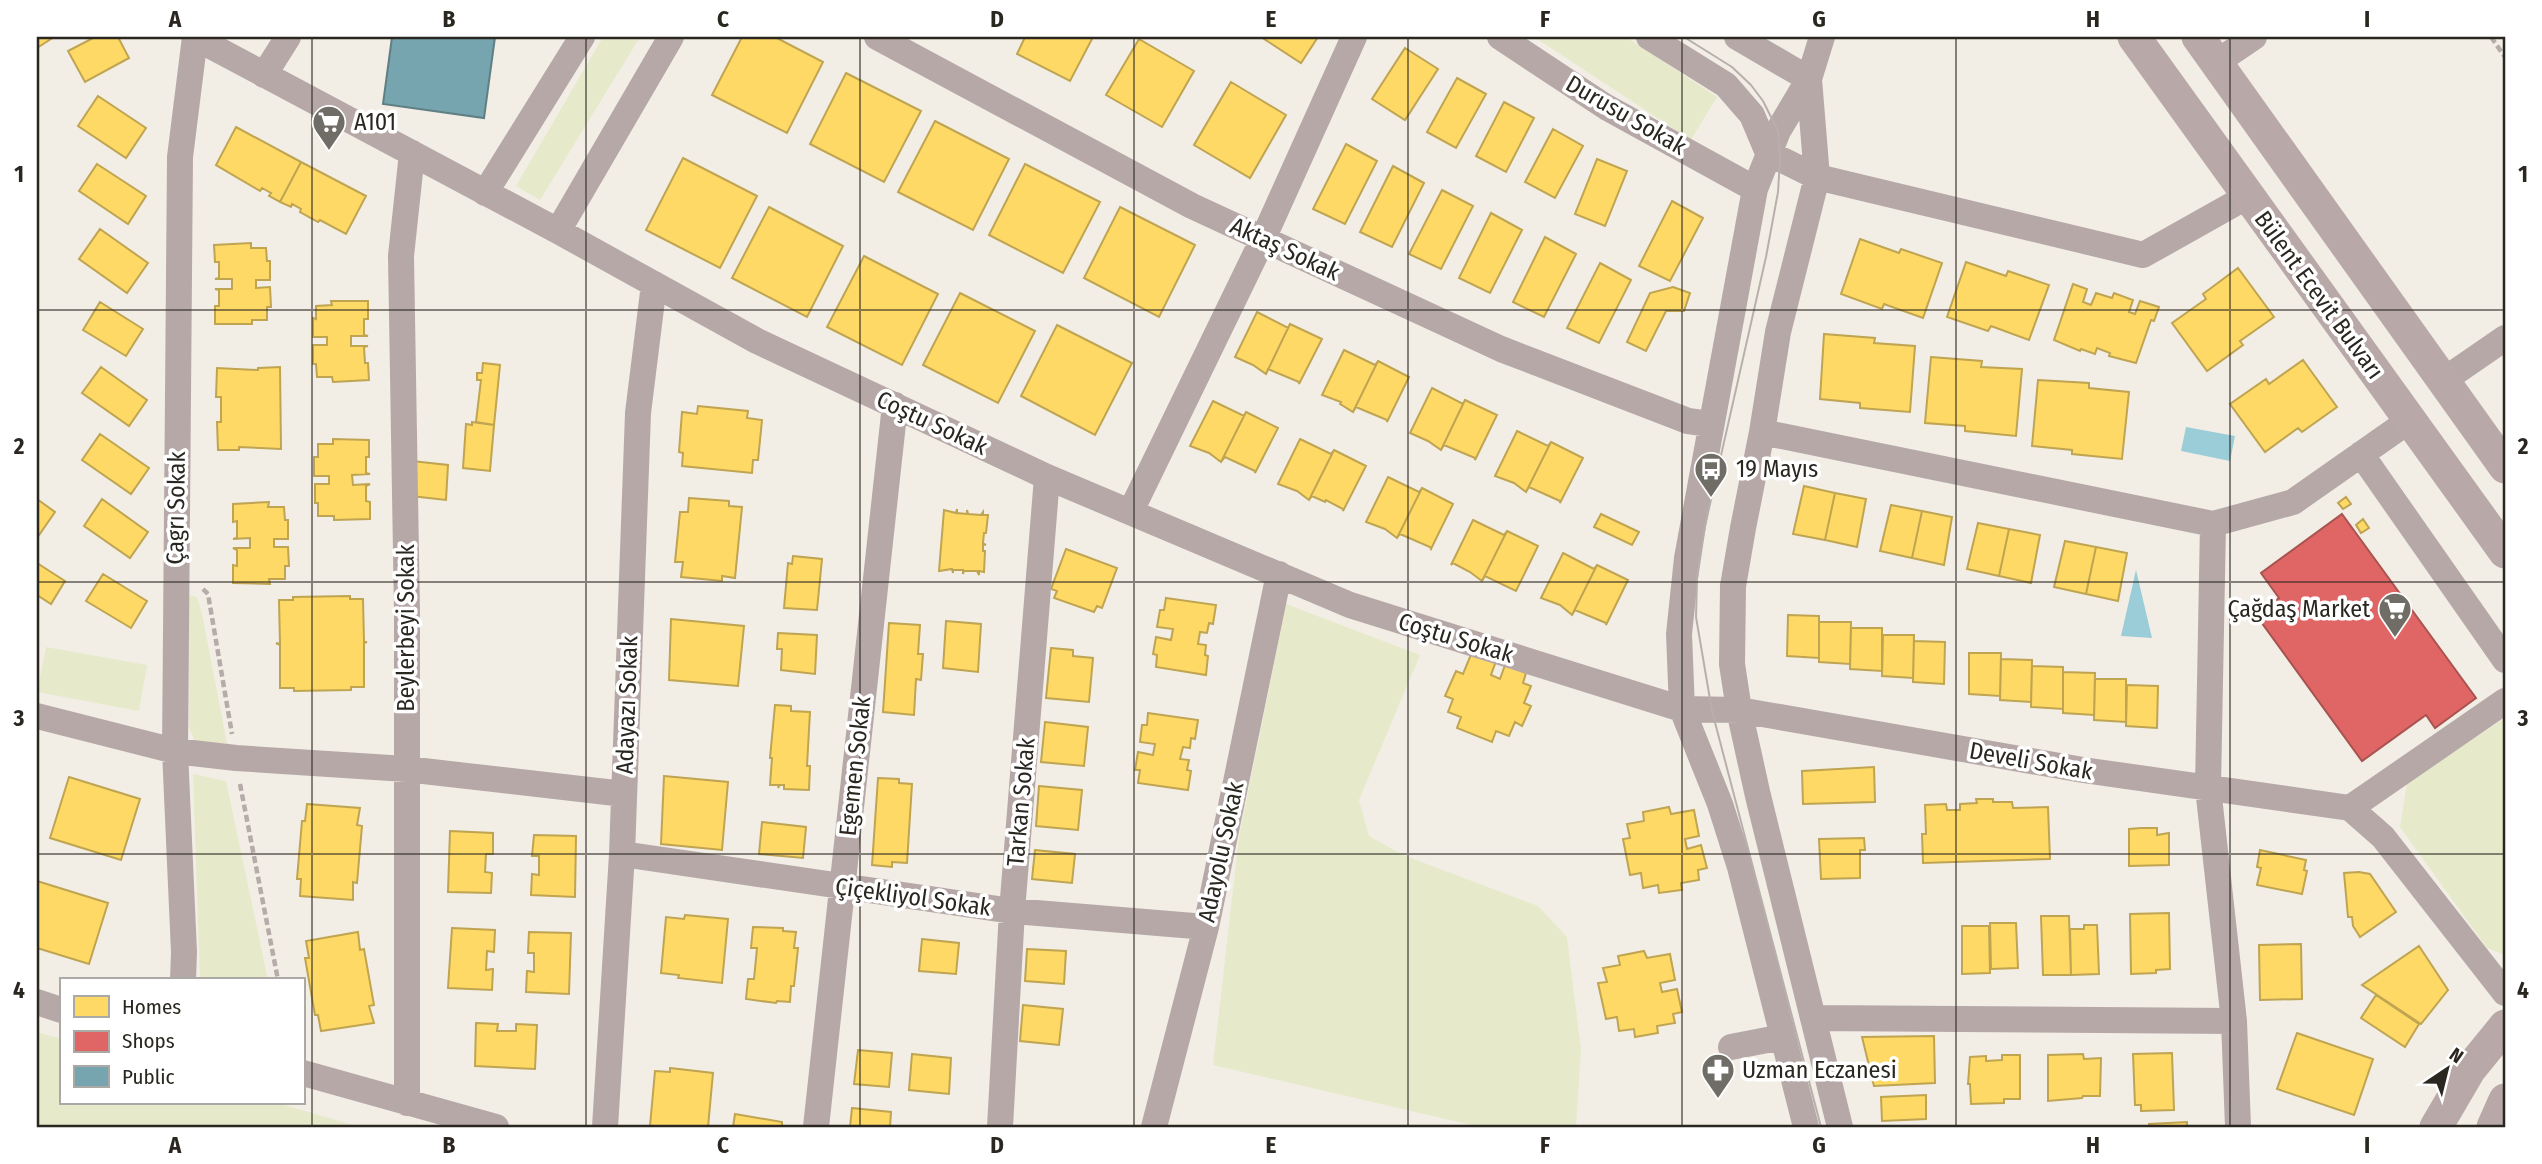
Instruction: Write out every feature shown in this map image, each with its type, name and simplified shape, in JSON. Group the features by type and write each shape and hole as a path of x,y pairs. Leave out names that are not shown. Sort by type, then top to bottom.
{"main road":[{"name":"Bülent Ecevit Bulvarı","path":"2134,37 2505,552"},
{"path":"2207,49 2505,467"},
{"path":"2436,1127 2470,1069 2505,1026"},
{"path":"2493,1127 2505,1100"}],"street":[{"name":"Coştu Sokak","path":"194,37 558,231 757,341 1047,477 1350,605 1682,709 1712,711"},
{"name":"Çagrı Sokak","path":"183,978 175,751 180,157 194,37"},
{"path":"264,75 288,37"},
{"path":"485,193 582,37"},
{"path":"558,231 671,37"},
{"name":"Aktaş Sokak","path":"877,37 1192,206 1263,239 1501,349 1688,421 1710,424"},
{"path":"1131,511 1263,239 1354,37"},
{"name":"Durusu Sokak","path":"1500,37 1606,107 1755,189"},
{"path":"1649,37 1726,85 1752,115 1768,153 1817,177 2143,255 2248,196"},
{"path":"1737,37 1809,79"},
{"path":"1806,1127 1740,867 1724,817 1682,709 1680,621 1687,558 1710,424 1755,189 1778,131 1809,79 1822,37"},
{"path":"2207,49 2254,37"},
{"path":"1809,79 1817,177 1778,332 1733,586 1732,664 1739,710 1840,1127"},
{"name":"Beylerbeyi Sokak","path":"407,1103 407,613 401,256 412,153"},
{"name":"Adayazı Sokak","path":"605,1127 622,855 638,413 654,284"},
{"path":"2444,380 2505,338"},
{"name":"Egemen Sokak","path":"816,1127 895,405"},
{"path":"1762,432 2213,524 2292,502 2410,420"},
{"path":"2361,454 2505,660"},
{"name":"Tarkan Sokak","path":"1000,1127 1012,911 1047,477"},
{"path":"2213,524 2208,788 2234,1021 2238,1127"},
{"name":"Adayolu Sokak","path":"1154,1127 1206,927 1279,574"},
{"path":"2505,701 2350,808 2383,837 2505,993"},
{"name":"Develi Sokak","path":"1712,711 1739,710 2083,770 2350,808"},
{"path":"37,716 175,751 236,758 406,769 624,794"},
{"name":"Çiçekliyol Sokak","path":"622,855 1012,911 1206,927"},
{"path":"37,1002 60,1010"},
{"path":"1813,1018 2234,1021"},
{"path":"1731,1047 1783,1037"},
{"path":"304,1073 407,1103 457,1122 496,1127"}],"path":[{"path":"2491,37 2505,57"}],"green space":[{"path":"603,37 640,37 540,200 516,186"},
{"path":"1534,37 1626,37 1717,97 1691,140"},
{"path":"188,595 197,597 202,614 227,743 196,743 189,728"},
{"path":"1286,604 1420,655 1359,800 1369,836 1403,855 1538,906 1567,937 1581,1049 1576,1127 1480,1127 1213,1065 1239,837"},
{"path":"46,647 147,665 139,711 37,692"},
{"path":"2505,718 2505,955 2487,948 2400,827 2407,783"},
{"path":"193,774 226,781 268,978 200,978"},
{"path":"37,1032 60,1039 60,1104 280,1104 360,1127 37,1127"}],"water":[{"path":"2186,427 2235,436 2230,461 2181,451"},
{"path":"2136,570 2152,638 2121,636"}],"building: Homes":[{"path":"37,37 54,37 37,48"},
{"path":"95,37 118,37 129,58 85,82 68,51"},
{"path":"742,37 775,37 823,62 787,133 712,95"},
{"path":"1025,37 1093,37 1070,81 1017,54"},
{"path":"1261,37 1318,37 1301,63"},
{"path":"1139,39 1194,71 1162,127 1106,95"},
{"path":"1405,48 1438,69 1405,120 1372,99"},
{"path":"846,73 921,111 884,182 810,144"},
{"path":"1457,78 1486,94 1456,148 1427,132"},
{"path":"1231,82 1286,115 1250,178 1194,145"},
{"path":"98,96 146,128 126,158 78,126"},
{"path":"1504,102 1534,118 1506,172 1476,156"},
{"path":"935,121 1009,159 973,230 898,192"},
{"path":"236,127 301,162 280,202 269,196 271,193 262,188 260,191 216,165"},
{"path":"1553,129 1583,146 1555,198 1525,182"},
{"path":"1346,144 1377,161 1345,224 1313,209"},
{"path":"683,158 757,196 720,268 646,230"},
{"path":"1597,159 1627,171 1605,226 1575,214"},
{"path":"301,162 366,196 346,234 300,212 301,209 292,204 291,207 280,202"},
{"path":"97,164 146,196 128,224 79,191"},
{"path":"1025,164 1100,202 1063,273 989,235"},
{"path":"1393,166 1424,183 1392,247 1360,232"},
{"path":"1442,190 1473,206 1441,269 1409,254"},
{"path":"1672,201 1703,218 1670,281 1639,266"},
{"path":"769,207 843,246 807,317 732,278"},
{"path":"1120,207 1195,245 1159,317 1084,278"},
{"path":"1491,213 1522,230 1490,293 1459,278"},
{"path":"100,229 148,263 127,293 79,259"},
{"path":"1545,237 1576,254 1544,317 1513,302"},
{"path":"1860,239 1899,253 1901,249 1942,263 1923,318 1884,304 1882,309 1841,294"},
{"path":"251,243 251,248 266,248 267,261 270,261 270,280 256,280 256,288 270,287 271,307 267,307 267,320 252,320 252,324 215,324 215,306 219,306 219,290 215,289 232,289 232,279 215,279 219,278 219,262 215,262 214,245"},
{"path":"864,256 938,294 902,365 827,327"},
{"path":"1966,262 2006,276 2008,271 2049,285 2029,340 1991,326 1988,331 1947,317"},
{"path":"1600,263 1631,280 1599,343 1567,328"},
{"path":"2238,268 2274,317 2240,341 2243,345 2207,371 2172,323 2206,299 2203,294"},
{"path":"2073,284 2087,289 2083,302 2091,305 2096,293 2112,298 2114,293 2133,300 2129,312 2135,314 2140,301 2159,307 2154,321 2151,320 2136,363 2109,356 2110,353 2097,348 2095,354 2054,340"},
{"path":"1673,287 1690,293 1684,311 1666,311 1646,351 1627,342 1650,293"},
{"path":"960,293 1035,331 998,403 923,365"},
{"path":"331,301 368,301 368,319 364,319 364,335 368,336 351,336 351,346 368,346 364,347 369,380 333,382 332,377 317,377 316,364 313,364 313,345 327,345 327,337 313,337 313,318 316,319 316,306 332,305"},
{"path":"100,302 143,329 126,356 83,330"},
{"path":"1257,312 1288,328 1290,324 1266,374 1235,357"},
{"path":"1290,324 1322,339 1299,384 1268,369"},
{"path":"1057,325 1132,363 1095,435 1021,396"},
{"path":"1824,334 1875,338 1874,343 1915,346 1910,412 1860,408 1860,403 1820,399"},
{"path":"1344,350 1375,365 1378,361 1353,412 1340,404 1341,402 1322,395"},
{"path":"1931,357 1982,361 1981,367 2022,369 2016,436 1965,431 1965,426 1925,423"},
{"path":"2303,360 2337,407 2302,432 2298,428 2265,452 2230,404 2266,379 2269,384"},
{"path":"1378,361 1409,377 1387,422 1356,407 1353,412"},
{"path":"483,363 500,365 494,425 476,422 481,380 477,380 477,373 482,373"},
{"path":"101,367 147,400 129,426 82,393"},
{"path":"280,367 281,449 239,447 239,450 218,450 217,422 221,422 221,397 216,397 217,368 258,370"},
{"path":"2038,380 2089,383 2089,388 2129,392 2122,459 2072,454 2072,450 2032,446"},
{"path":"1432,388 1463,404 1465,400 1441,450 1410,433"},
{"path":"1465,400 1497,415 1475,460 1444,445 1441,450"},
{"path":"1213,401 1244,416 1221,462 1209,453 1190,446"},
{"path":"698,406 748,411 747,418 762,420 758,460 753,460 752,473 682,466 683,453 679,452 682,412 697,414"},
{"path":"1246,412 1278,428 1255,473 1225,457 1221,462"},
{"path":"472,422 494,425 490,471 463,468 466,424 472,425"},
{"path":"1517,431 1548,446 1551,442 1526,492 1514,483 1495,476"},
{"path":"100,434 149,468 131,494 82,460"},
{"path":"333,439 369,440 366,473 370,474 352,475 353,485 370,484 366,486 366,501 370,502 370,519 334,520 334,516 318,516 315,484 329,484 329,476 314,476 314,457 318,457 318,444 333,444"},
{"path":"1300,439 1331,454 1334,450 1309,500 1297,491 1278,484"},
{"path":"1551,442 1583,458 1560,503 1529,487 1526,492"},
{"path":"1334,450 1366,466 1343,511 1326,500 1325,502 1312,496 1309,500"},
{"path":"412,461 448,465 446,500 411,496"},
{"path":"1388,477 1419,492 1422,488 1397,538 1385,529 1366,522"},
{"path":"1804,486 1835,493 1825,540 1793,534"},
{"path":"1422,488 1453,504 1431,549 1400,534 1397,538"},
{"path":"1835,493 1866,499 1857,547 1825,540"},
{"path":"2346,497 2351,504 2343,509 2338,503"},
{"path":"689,498 729,501 729,506 742,507 735,578 722,576 722,581 681,577 683,562 675,562 680,512 688,512"},
{"path":"37,499 55,512 37,538"},
{"path":"102,499 148,532 130,558 84,526"},
{"path":"269,502 268,507 284,507 285,520 288,520 288,539 274,539 274,547 288,547 289,566 285,566 285,579 269,579 270,584 233,583 233,565 237,566 237,550 233,548 250,548 250,538 233,539 237,538 237,521 233,522 233,504"},
{"path":"1891,505 1922,511 1912,558 1880,551"},
{"path":"957,509 957,513 967,514 967,510 968,514 981,515 983,512 983,515 988,515 983,543 986,545 983,544 984,572 979,571 979,575 977,571 964,571 963,574 963,570 953,570 953,573 952,569 939,571 944,510 956,513"},
{"path":"1922,511 1952,517 1944,565 1912,558"},
{"path":"1601,514 1639,532 1632,545 1594,527"},
{"path":"2363,519 2369,528 2361,533 2356,525"},
{"path":"1473,520 1504,535 1507,531 1482,581 1453,563 1451,565"},
{"path":"1978,523 2009,529 1999,576 1967,569"},
{"path":"2009,529 2040,535 2031,583 1999,576"},
{"path":"1507,531 1538,546 1516,591 1485,576 1482,581"},
{"path":"2065,541 2096,547 2086,594 2054,587"},
{"path":"2096,547 2127,553 2118,601 2086,594"},
{"path":"1066,549 1117,568 1102,608 1097,606 1094,612 1054,598 1057,591 1051,589"},
{"path":"1563,553 1594,569 1597,565 1572,615 1560,605 1541,598"},
{"path":"793,556 822,559 817,610 784,608 788,563 792,564"},
{"path":"37,563 65,581 51,604 37,595"},
{"path":"1597,565 1628,580 1606,625 1575,610 1572,615"},
{"path":"103,574 147,601 131,628 86,601"},
{"path":"350,596 350,599 363,599 364,642 367,642 364,643 364,687 351,687 351,690 294,691 294,688 280,688 280,645 276,643 280,644 279,600 293,600 293,597"},
{"path":"1166,598 1216,605 1213,624 1209,623 1207,633 1200,632 1198,644 1206,645 1206,675 1156,667 1157,655 1153,654 1156,637 1171,640 1173,629 1157,627 1160,610 1164,610"},
{"path":"1788,615 1819,616 1819,658 1787,656"},
{"path":"671,619 744,626 738,686 669,680"},
{"path":"946,621 981,624 978,672 943,668"},
{"path":"1819,622 1851,622 1850,664 1819,662"},
{"path":"889,623 920,625 918,654 923,654 921,680 916,679 914,715 883,712"},
{"path":"1851,628 1882,628 1882,671 1850,669"},
{"path":"778,633 817,635 815,674 781,670 782,649 777,649"},
{"path":"1883,635 1914,635 1913,678 1882,676"},
{"path":"1914,641 1945,642 1944,684 1913,682"},
{"path":"1051,648 1073,650 1073,656 1093,658 1089,702 1046,698"},
{"path":"1472,652 1496,661 1491,675 1500,679 1505,665 1526,673 1523,683 1531,686 1524,703 1531,706 1522,726 1515,722 1509,736 1496,731 1492,742 1457,728 1461,717 1448,712 1453,699 1445,696 1456,671 1463,674"},
{"path":"1969,653 2001,653 2000,696 1969,694"},
{"path":"2001,659 2032,660 2031,702 2000,700"},
{"path":"2032,666 2063,667 2063,709 2031,707"},
{"path":"2063,672 2095,673 2094,715 2063,713"},
{"path":"2095,679 2126,679 2126,722 2094,720"},
{"path":"2127,685 2158,686 2157,728 2126,726"},
{"path":"775,705 791,706 791,711 810,712 807,766 810,766 809,790 784,789 784,785 778,788 779,785 770,785"},
{"path":"1148,713 1198,720 1195,739 1191,738 1190,748 1183,747 1180,759 1189,760 1187,770 1191,771 1188,790 1138,783 1140,770 1135,770 1138,752 1153,755 1155,744 1140,742 1142,725 1147,725"},
{"path":"1045,722 1088,727 1084,766 1041,762"},
{"path":"1874,767 1875,802 1803,804 1802,771"},
{"path":"664,776 728,782 722,850 661,844"},
{"path":"69,777 140,799 121,860 50,838"},
{"path":"878,778 899,779 899,783 912,784 907,863 892,862 892,867 872,865"},
{"path":"1039,786 1082,790 1078,830 1036,826"},
{"path":"1976,799 2012,802 2013,808 2048,807 2050,859 1923,863 1925,805 1946,804 1947,810 1960,810 1960,804 1977,803"},
{"path":"307,804 360,808 357,825 362,826 357,883 353,882 353,900 300,896 301,879 297,879 302,821 305,821"},
{"path":"1669,807 1671,814 1694,810 1699,836 1685,839 1687,849 1701,845 1707,868 1698,870 1699,880 1681,883 1682,890 1659,893 1658,885 1643,888 1641,873 1630,875 1623,839 1630,838 1627,824 1644,821 1643,812"},
{"path":"762,822 806,827 803,858 759,854"},
{"path":"2157,828 2157,835 2169,833 2169,865 2129,866 2129,829"},
{"path":"450,831 493,833 493,854 486,854 485,872 492,873 491,893 448,892"},
{"path":"534,835 576,836 575,897 531,895 532,874 539,875 539,856 532,856"},
{"path":"1864,838 1865,850 1860,850 1860,878 1821,879 1819,839"},
{"path":"1035,850 1075,854 1072,883 1032,879"},
{"path":"2260,850 2306,860 2304,870 2307,871 2302,894 2257,885 2261,868 2257,867"},
{"path":"2344,873 2370,874 2396,912 2360,937 2353,926 2352,917 2348,917"},
{"path":"37,881 108,903 89,964 37,948"},
{"path":"2169,913 2170,969 2156,970 2156,973 2131,974 2130,914"},
{"path":"685,915 728,919 722,983 678,978 679,975 661,973 666,917 684,919"},
{"path":"2041,916 2069,916 2071,975 2043,975"},
{"path":"1990,923 2016,923 2018,968 1991,969"},
{"path":"2084,925 2097,925 2099,974 2071,975 2070,929 2084,929"},
{"path":"1962,926 1989,926 1990,973 1962,974"},
{"path":"753,927 783,928 783,931 796,932 794,948 798,948 790,1002 746,999 748,979 754,979 757,948 751,948"},
{"path":"452,928 495,930 494,952 487,951 486,970 493,969 492,990 448,988"},
{"path":"358,932 360,950 364,949 374,1005 369,1006 374,1023 321,1031 318,1015 315,1015 305,958 309,958 306,941"},
{"path":"529,932 571,933 569,994 526,992 527,971 534,972 534,953 528,953"},
{"path":"922,939 959,943 956,974 919,971"},
{"path":"2301,944 2302,999 2260,1000 2259,945"},
{"path":"2419,946 2448,990 2421,1024 2362,985"},
{"path":"1027,949 1066,951 1064,984 1025,981"},
{"path":"1644,951 1647,958 1670,954 1675,980 1660,983 1662,992 1677,989 1682,1012 1673,1014 1675,1023 1657,1026 1658,1033 1635,1037 1634,1029 1619,1031 1617,1017 1606,1019 1598,983 1607,982 1603,968 1620,965 1618,956"},
{"path":"2376,995 2419,1024 2405,1047 2361,1018"},
{"path":"1023,1005 1063,1009 1059,1045 1020,1041"},
{"path":"476,1023 498,1024 497,1031 516,1031 516,1024 537,1025 535,1069 475,1066"},
{"path":"2297,1033 2373,1059 2354,1115 2277,1089"},
{"path":"1934,1036 1935,1083 1874,1086 1862,1037"},
{"path":"858,1050 892,1053 889,1087 854,1084"},
{"path":"2172,1053 2174,1110 2141,1111 2141,1105 2135,1105 2133,1054"},
{"path":"912,1054 951,1058 949,1094 909,1090"},
{"path":"2083,1054 2084,1059 2101,1058 2100,1096 2048,1101 2048,1055"},
{"path":"2002,1055 2020,1055 2020,1099 2004,1099 2004,1103 1971,1104 1968,1084 1970,1057 1986,1056 1986,1061 2002,1060"},
{"path":"670,1068 713,1073 708,1127 650,1126 655,1071 670,1072"},
{"path":"1926,1095 1926,1119 1882,1121 1881,1097"},
{"path":"852,1108 891,1112 890,1127 850,1127"},
{"path":"735,1114 782,1122 782,1127 733,1127"},
{"path":"2187,1122 2187,1127 2149,1127 2149,1124"}],"building: Shops":[{"path":"2342,514 2476,698 2435,728 2426,715 2362,761 2256,615 2279,598 2261,573"}],"building: Public":[{"path":"392,37 495,37 484,118 383,104"}],"tram line":[{"path":"1684,37 1732,67 1751,85 1763,101 1778,131 1778,192 1766,257 1705,526 1697,579 1696,617 1712,711 1821,1127"}],"place":[{"name":"A101","path":"329,152"},
{"name":"19 Mayıs","path":"1711,499"},
{"name":"Çağdaş Market","path":"2395,639"},
{"name":"Uzman Eczanesi","path":"1718,1100"}]}
